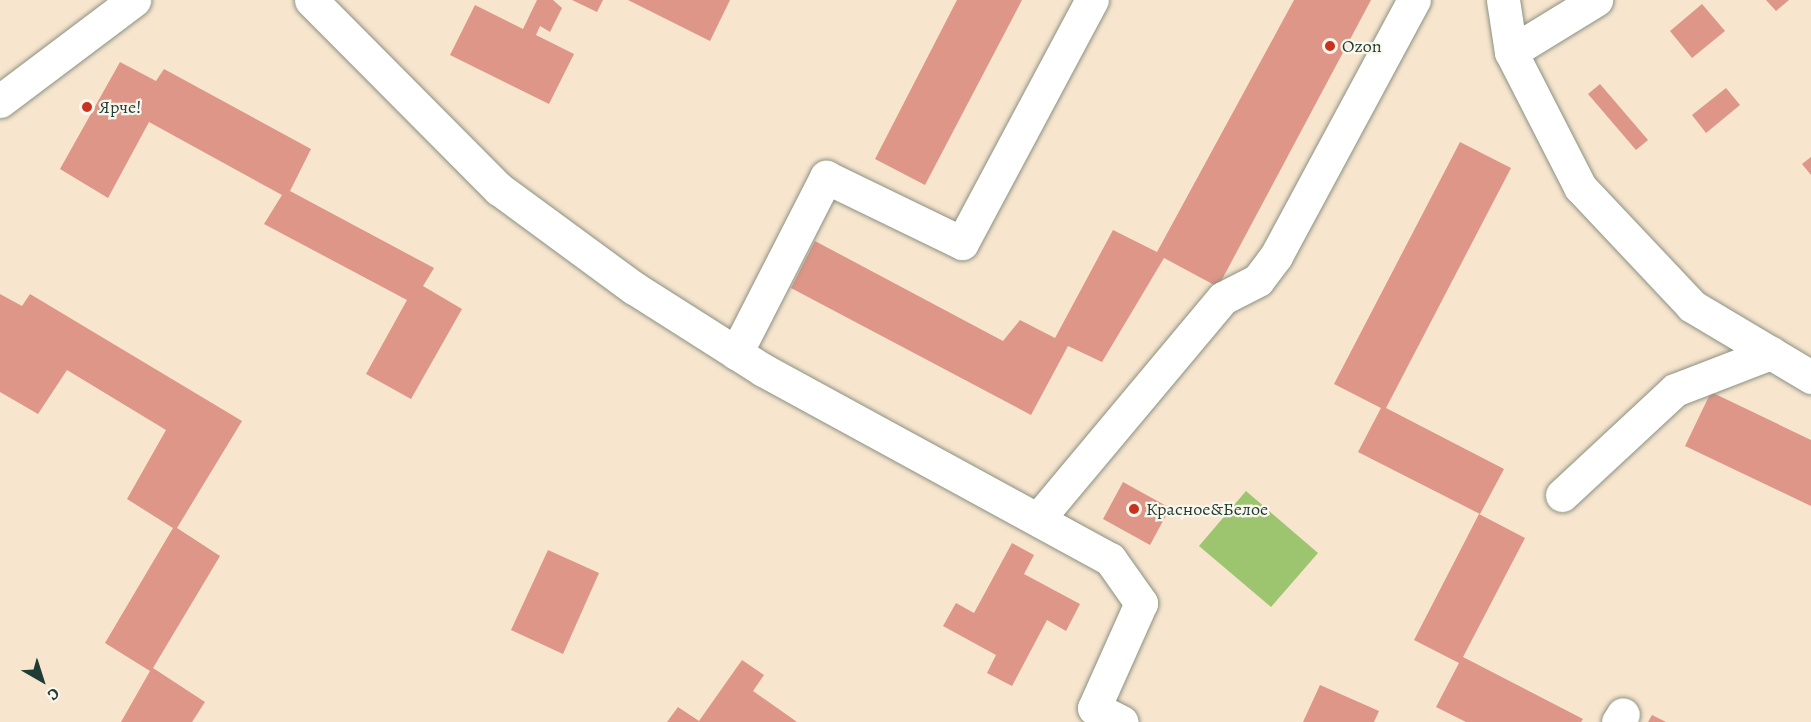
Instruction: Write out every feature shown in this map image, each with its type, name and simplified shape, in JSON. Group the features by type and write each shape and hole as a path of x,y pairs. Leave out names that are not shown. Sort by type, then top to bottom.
{"street":[{"path":"0,102 134,0"},
{"path":"311,0 499,189 634,288 736,353 1110,559 1142,603 1094,708 1122,722"},
{"path":"736,353 826,177 962,243 1092,0"},
{"path":"1038,519 1223,298 1258,280 1276,256 1414,0"},
{"path":"1503,0 1511,52 1580,187 1692,306 1811,377"},
{"path":"1511,52 1596,0"},
{"path":"1562,495 1675,390 1771,353"}],"green space":[{"path":"1246,491 1318,553 1271,607 1199,546"}],"building":[{"path":"537,0 553,0 562,8 550,32 540,26 536,35 574,54 549,104 450,55 475,5 523,29"},
{"path":"572,0 603,0 597,12"},
{"path":"628,0 730,0 710,41"},
{"path":"957,0 1022,0 925,185 875,159"},
{"path":"1294,0 1371,0 1218,287 1164,258 1102,362 1068,346 1031,415 791,288 815,241 1003,341 1020,320 1055,338 1113,230 1157,252"},
{"path":"1766,0 1789,0 1776,11"},
{"path":"1702,4 1725,31 1692,58 1670,31"},
{"path":"120,62 156,81 164,69 311,149 290,191 434,268 423,286 462,309 411,399 366,374 407,300 264,224 282,195 149,122 108,198 60,169"},
{"path":"1600,84 1648,140 1636,150 1588,94"},
{"path":"1726,88 1740,105 1706,133 1692,115"},
{"path":"1460,142 1511,168 1386,408 1504,469 1480,514 1358,452 1381,408 1334,384"},
{"path":"1811,157 1811,175 1802,164"},
{"path":"0,294 22,306 30,294 242,421 177,528 220,556 153,668 205,702 192,722 121,722 150,671 105,643 173,528 127,499 166,430 67,370 38,414 0,392"},
{"path":"1711,392 1811,440 1811,506 1685,446"},
{"path":"1123,482 1170,508 1150,545 1103,519"},
{"path":"1479,514 1525,538 1463,657 1583,719 1581,722 1466,722 1436,707 1459,663 1414,640"},
{"path":"1012,543 1034,555 1024,574 1080,604 1066,631 1047,620 1012,686 987,673 996,655 943,626 956,603 974,613"},
{"path":"548,550 599,573 563,654 511,630"},
{"path":"742,660 764,675 753,691 797,722 667,722 678,707 699,721"},
{"path":"1320,685 1379,711 1374,722 1303,722"},
{"path":"1652,715 1666,722 1648,722"}],"place":[{"name":"Ozon","path":"1330,46"},
{"name":"Ярче!","path":"87,107"},
{"name":"Красное&Белое","path":"1134,509"}]}
